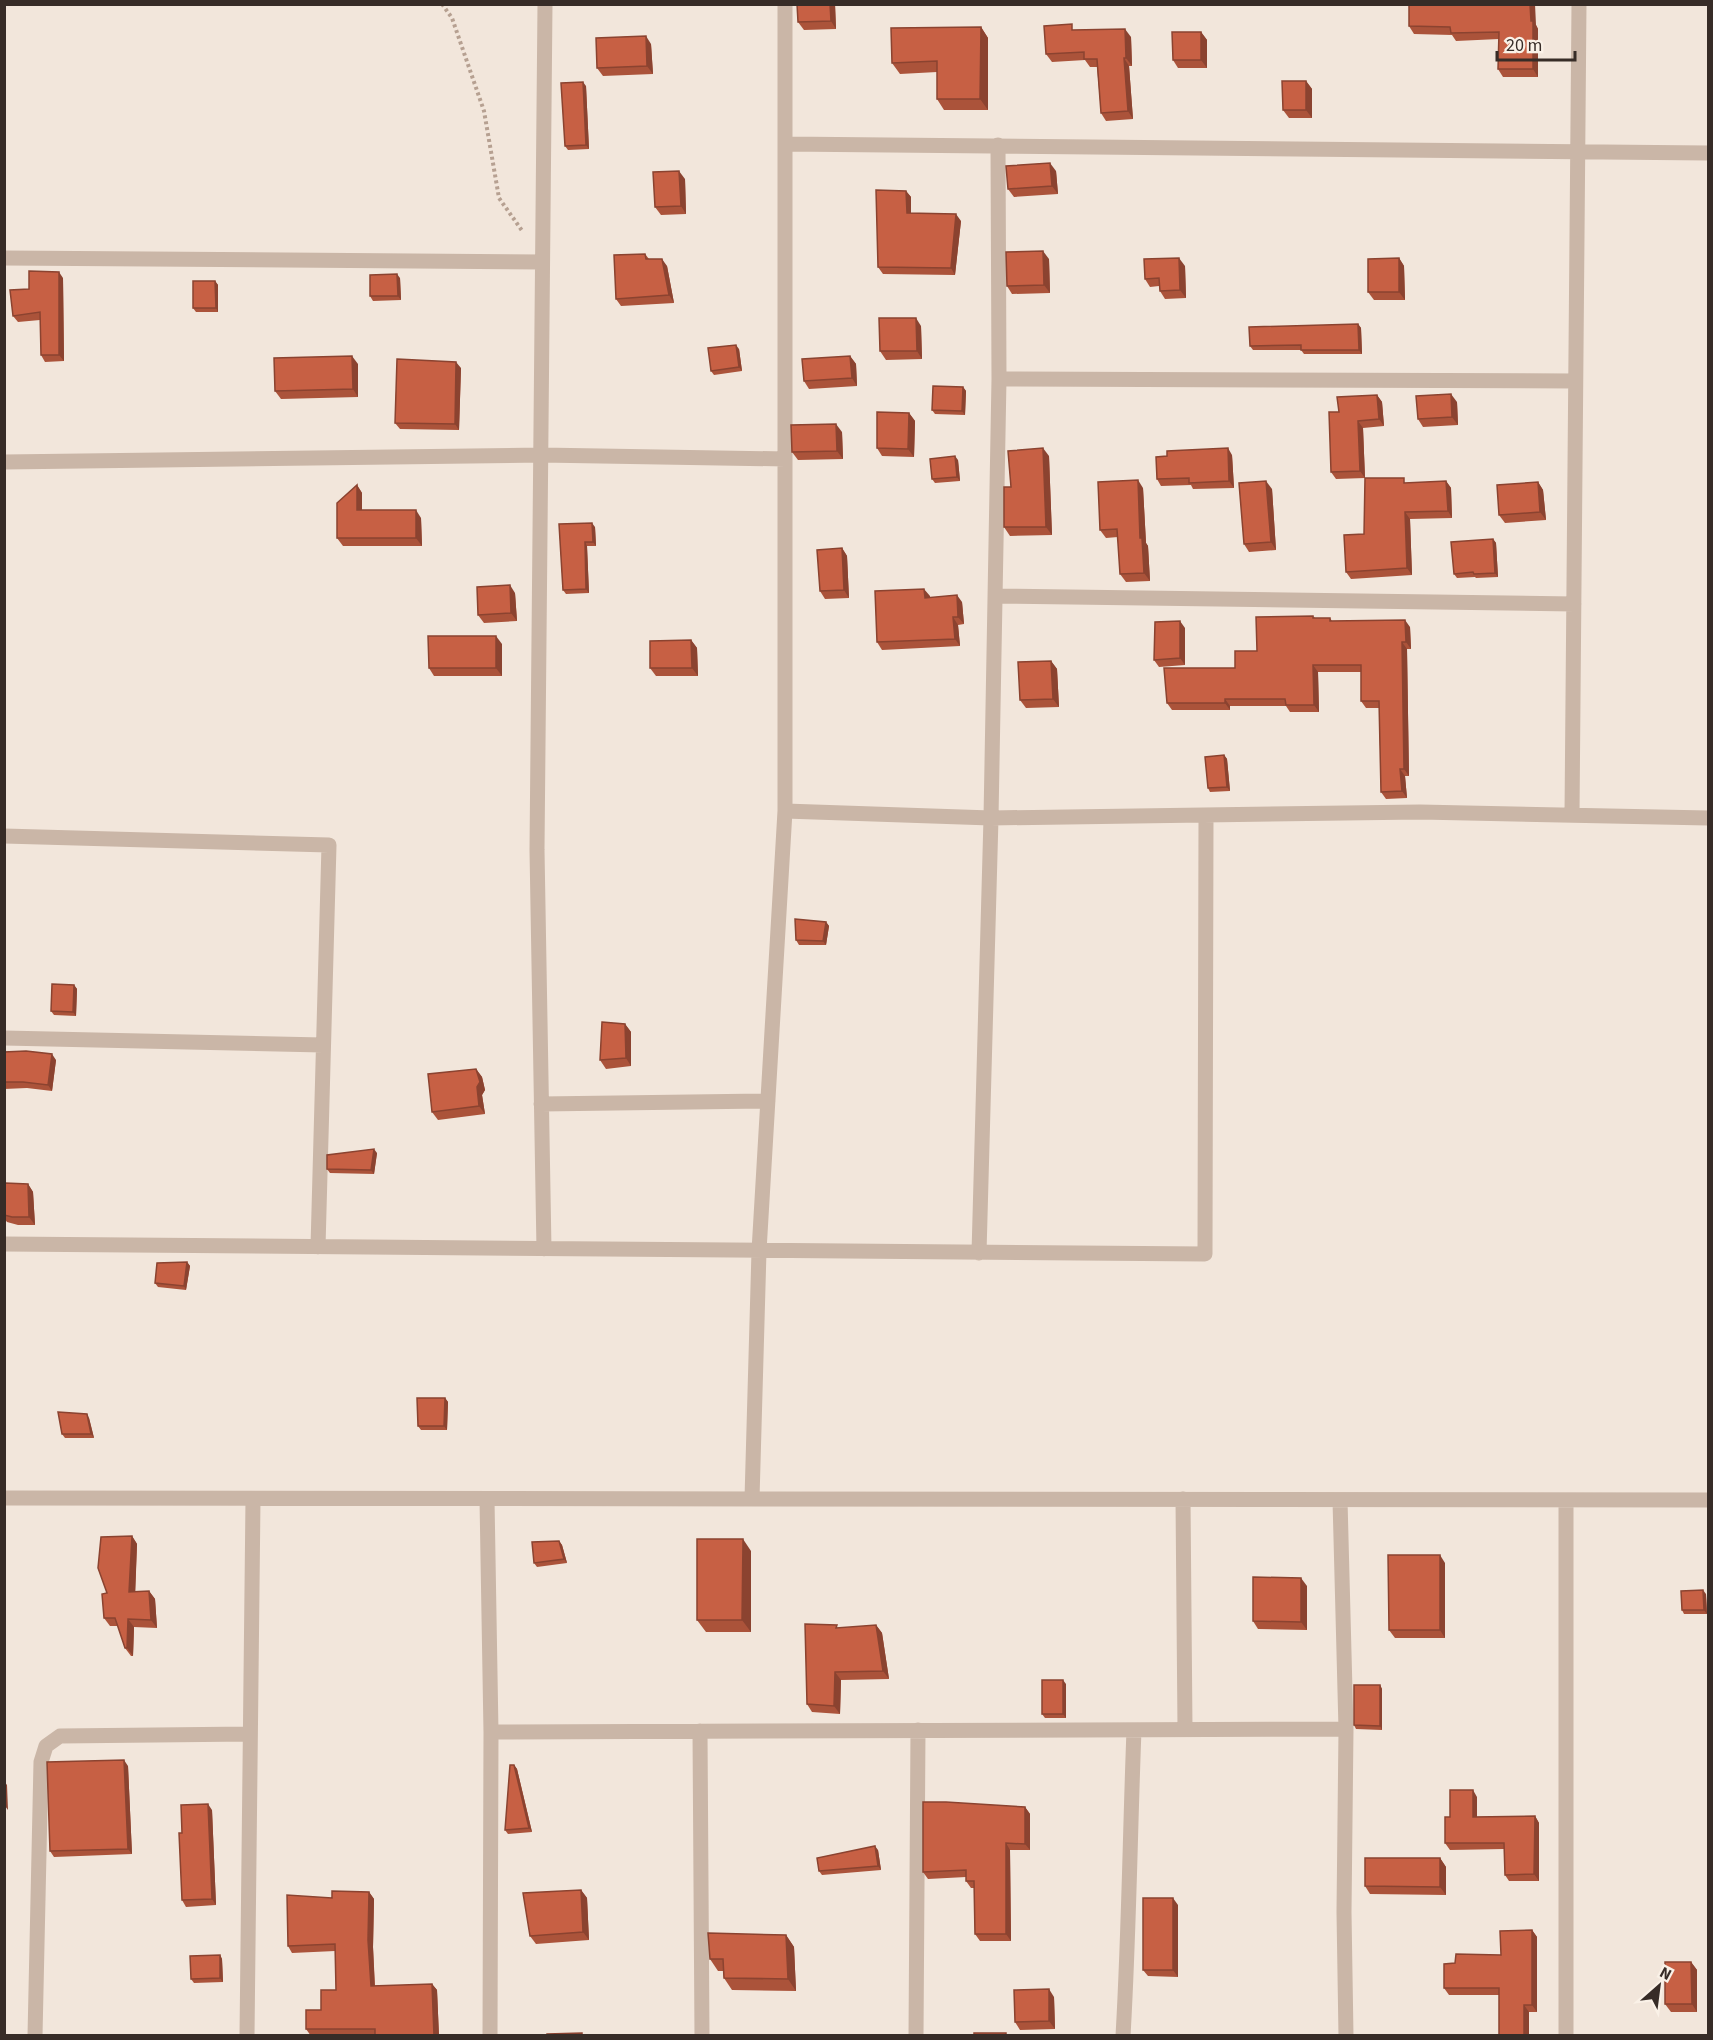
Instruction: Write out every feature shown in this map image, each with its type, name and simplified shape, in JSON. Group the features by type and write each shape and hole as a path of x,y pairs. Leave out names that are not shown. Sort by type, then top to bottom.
{"street":[{"path":"544,1249 537,850 545,4"},
{"path":"752,1499 759,1251 785,811 785,4"},
{"path":"1572,815 1579,4"},
{"path":"785,144 1708,153"},
{"path":"979,1253 991,818 999,379 998,146"},
{"path":"4,258 542,262"},
{"path":"999,379 1575,381"},
{"path":"4,462 541,455 785,459"},
{"path":"995,596 1574,604"},
{"path":"785,811 991,818 1420,812 1708,818"},
{"path":"4,1244 1205,1254 1206,815"},
{"path":"4,836 329,845 318,1247"},
{"path":"4,1038 323,1045"},
{"path":"541,1104 768,1101"},
{"path":"4,1498 1708,1500"},
{"path":"247,2036 253,1499"},
{"path":"487,1499 491,1732 490,2036"},
{"path":"1183,1499 1185,1729"},
{"path":"1340,1500 1346,1729 1344,1912 1346,2036"},
{"path":"1566,1500 1566,2036"},
{"path":"491,1732 1346,1729"},
{"path":"916,2036 918,1730"},
{"path":"1123,2036 1134,1730"},
{"path":"700,1731 702,2036"},
{"path":"35,2036 41,1762 46,1746 60,1736 250,1734"}],"path":[{"path":"442,4 452,18 484,111 499,198 542,262"}],"building":[{"path":"797,4 830,4 831,21 798,22"},
{"path":"1409,4 1530,4 1531,21 1533,21 1533,69 1498,69 1499,32 1451,33 1450,27 1409,26"},
{"path":"1072,24 1072,30 1125,29 1126,58 1124,58 1128,111 1101,113 1097,59 1084,59 1084,52 1046,54 1044,26"},
{"path":"981,27 980,99 937,99 937,61 892,63 891,28"},
{"path":"1172,32 1201,32 1201,60 1173,60"},
{"path":"646,36 647,66 597,68 596,38"},
{"path":"1282,81 1306,81 1306,110 1283,110"},
{"path":"583,82 586,145 565,146 561,83"},
{"path":"1050,163 1052,186 1008,189 1006,166"},
{"path":"679,171 681,206 655,207 653,172"},
{"path":"876,190 906,191 907,213 956,214 951,268 878,267"},
{"path":"1043,251 1044,285 1007,286 1006,252"},
{"path":"645,254 646,259 662,259 669,295 616,299 614,255"},
{"path":"1179,258 1180,290 1160,291 1159,278 1145,279 1144,259"},
{"path":"1399,258 1399,292 1368,292 1368,259"},
{"path":"29,271 59,272 59,355 41,355 40,312 13,316 10,290 29,289"},
{"path":"397,274 398,296 370,296 370,275"},
{"path":"193,281 215,281 216,308 193,308"},
{"path":"879,318 916,318 917,351 880,351"},
{"path":"1358,324 1359,350 1301,350 1301,345 1250,346 1249,327"},
{"path":"736,345 739,367 711,371 708,348"},
{"path":"352,356 353,389 275,391 274,358"},
{"path":"850,356 852,378 804,381 802,359"},
{"path":"397,359 456,362 455,424 395,423"},
{"path":"933,386 963,387 962,411 932,410"},
{"path":"1451,394 1452,417 1418,419 1416,396"},
{"path":"1377,395 1379,419 1358,421 1360,471 1331,472 1329,412 1339,412 1337,397"},
{"path":"877,412 909,413 908,449 877,448"},
{"path":"836,424 837,451 792,452 791,425"},
{"path":"1043,448 1046,527 1004,527 1004,487 1011,487 1008,451"},
{"path":"1228,448 1229,481 1189,483 1189,478 1157,479 1156,457 1167,456 1167,451"},
{"path":"955,456 957,477 932,479 930,459"},
{"path":"1365,478 1404,478 1404,483 1446,481 1448,511 1405,512 1407,568 1346,572 1344,535 1364,534"},
{"path":"1138,480 1144,573 1120,574 1117,529 1100,530 1098,482"},
{"path":"1266,481 1271,542 1244,544 1239,483"},
{"path":"1538,482 1540,512 1499,515 1497,485"},
{"path":"357,485 357,510 416,510 416,538 337,538 337,503"},
{"path":"592,523 593,542 585,542 586,589 563,590 559,524"},
{"path":"1493,539 1495,573 1454,574 1451,542"},
{"path":"842,548 844,590 820,591 817,550"},
{"path":"510,585 511,613 478,615 477,587"},
{"path":"924,589 925,598 957,595 958,617 953,617 955,639 877,642 875,591"},
{"path":"1313,616 1313,618 1330,618 1330,621 1405,620 1406,642 1402,642 1404,769 1400,769 1402,791 1381,792 1379,701 1361,701 1361,665 1313,665 1314,705 1286,705 1285,699 1225,699 1225,703 1167,703 1164,668 1235,668 1235,651 1257,651 1256,617"},
{"path":"1180,621 1180,658 1154,660 1155,622"},
{"path":"428,636 496,636 496,668 429,668"},
{"path":"691,640 692,668 650,668 650,641"},
{"path":"1051,661 1053,699 1020,700 1018,662"},
{"path":"1224,755 1227,787 1208,788 1205,757"},
{"path":"795,919 826,922 823,941 796,940"},
{"path":"52,984 74,985 73,1012 51,1011"},
{"path":"602,1022 625,1024 626,1058 600,1060"},
{"path":"26,1051 52,1054 48,1085 4,1082 4,1052"},
{"path":"476,1069 480,1082 477,1087 479,1106 432,1112 428,1074"},
{"path":"374,1149 371,1170 327,1169 327,1155"},
{"path":"5,1183 28,1184 29,1217 4,1215"},
{"path":"187,1262 184,1286 155,1283 157,1263"},
{"path":"417,1398 445,1398 444,1426 418,1426"},
{"path":"58,1412 87,1414 91,1434 62,1434"},
{"path":"132,1536 129,1592 149,1591 151,1620 128,1619 127,1648 125,1648 115,1618 104,1618 102,1594 107,1593 98,1568 101,1537"},
{"path":"697,1539 743,1539 742,1620 697,1620"},
{"path":"559,1541 564,1559 534,1563 532,1542"},
{"path":"1388,1555 1440,1555 1440,1630 1389,1630"},
{"path":"1253,1577 1301,1578 1301,1622 1253,1621"},
{"path":"1703,1590 1704,1610 1682,1610 1681,1591"},
{"path":"805,1624 837,1625 836,1628 876,1625 883,1671 835,1672 834,1706 807,1704"},
{"path":"1042,1680 1063,1680 1063,1714 1042,1714"},
{"path":"1354,1685 1380,1685 1380,1726 1354,1725"},
{"path":"124,1760 128,1849 50,1851 47,1762"},
{"path":"510,1765 514,1765 529,1828 505,1830"},
{"path":"1450,1790 1473,1790 1473,1817 1535,1816 1534,1874 1505,1875 1504,1843 1445,1843 1445,1817 1450,1817"},
{"path":"923,1802 1025,1807 1025,1844 1006,1843 1006,1934 975,1934 974,1881 966,1881 966,1870 923,1872"},
{"path":"208,1804 212,1899 182,1900 179,1833 182,1833 181,1805"},
{"path":"875,1846 878,1866 819,1871 817,1858"},
{"path":"1365,1858 1440,1858 1440,1887 1365,1886"},
{"path":"581,1890 583,1932 530,1936 523,1893"},
{"path":"332,1891 369,1892 368,1940 371,1986 432,1984 434,2036 375,2036 375,2029 306,2029 306,2010 321,2010 321,1990 336,1990 335,1944 288,1946 287,1895 332,1898"},
{"path":"1143,1898 1173,1898 1173,1970 1143,1970"},
{"path":"1532,1930 1532,2005 1524,2005 1524,2035 1499,2035 1499,1988 1444,1988 1444,1964 1455,1963 1456,1954 1501,1955 1500,1931"},
{"path":"708,1933 786,1935 788,1979 724,1978 723,1959 710,1959"},
{"path":"220,1955 220,1978 191,1979 190,1956"},
{"path":"1665,1962 1691,1962 1692,2004 1665,2004"},
{"path":"1049,1989 1049,2021 1015,2022 1014,1990"},
{"path":"582,2033 582,2036 547,2036 547,2034"},
{"path":"974,2033 1006,2033 1006,2036 974,2036"}]}
